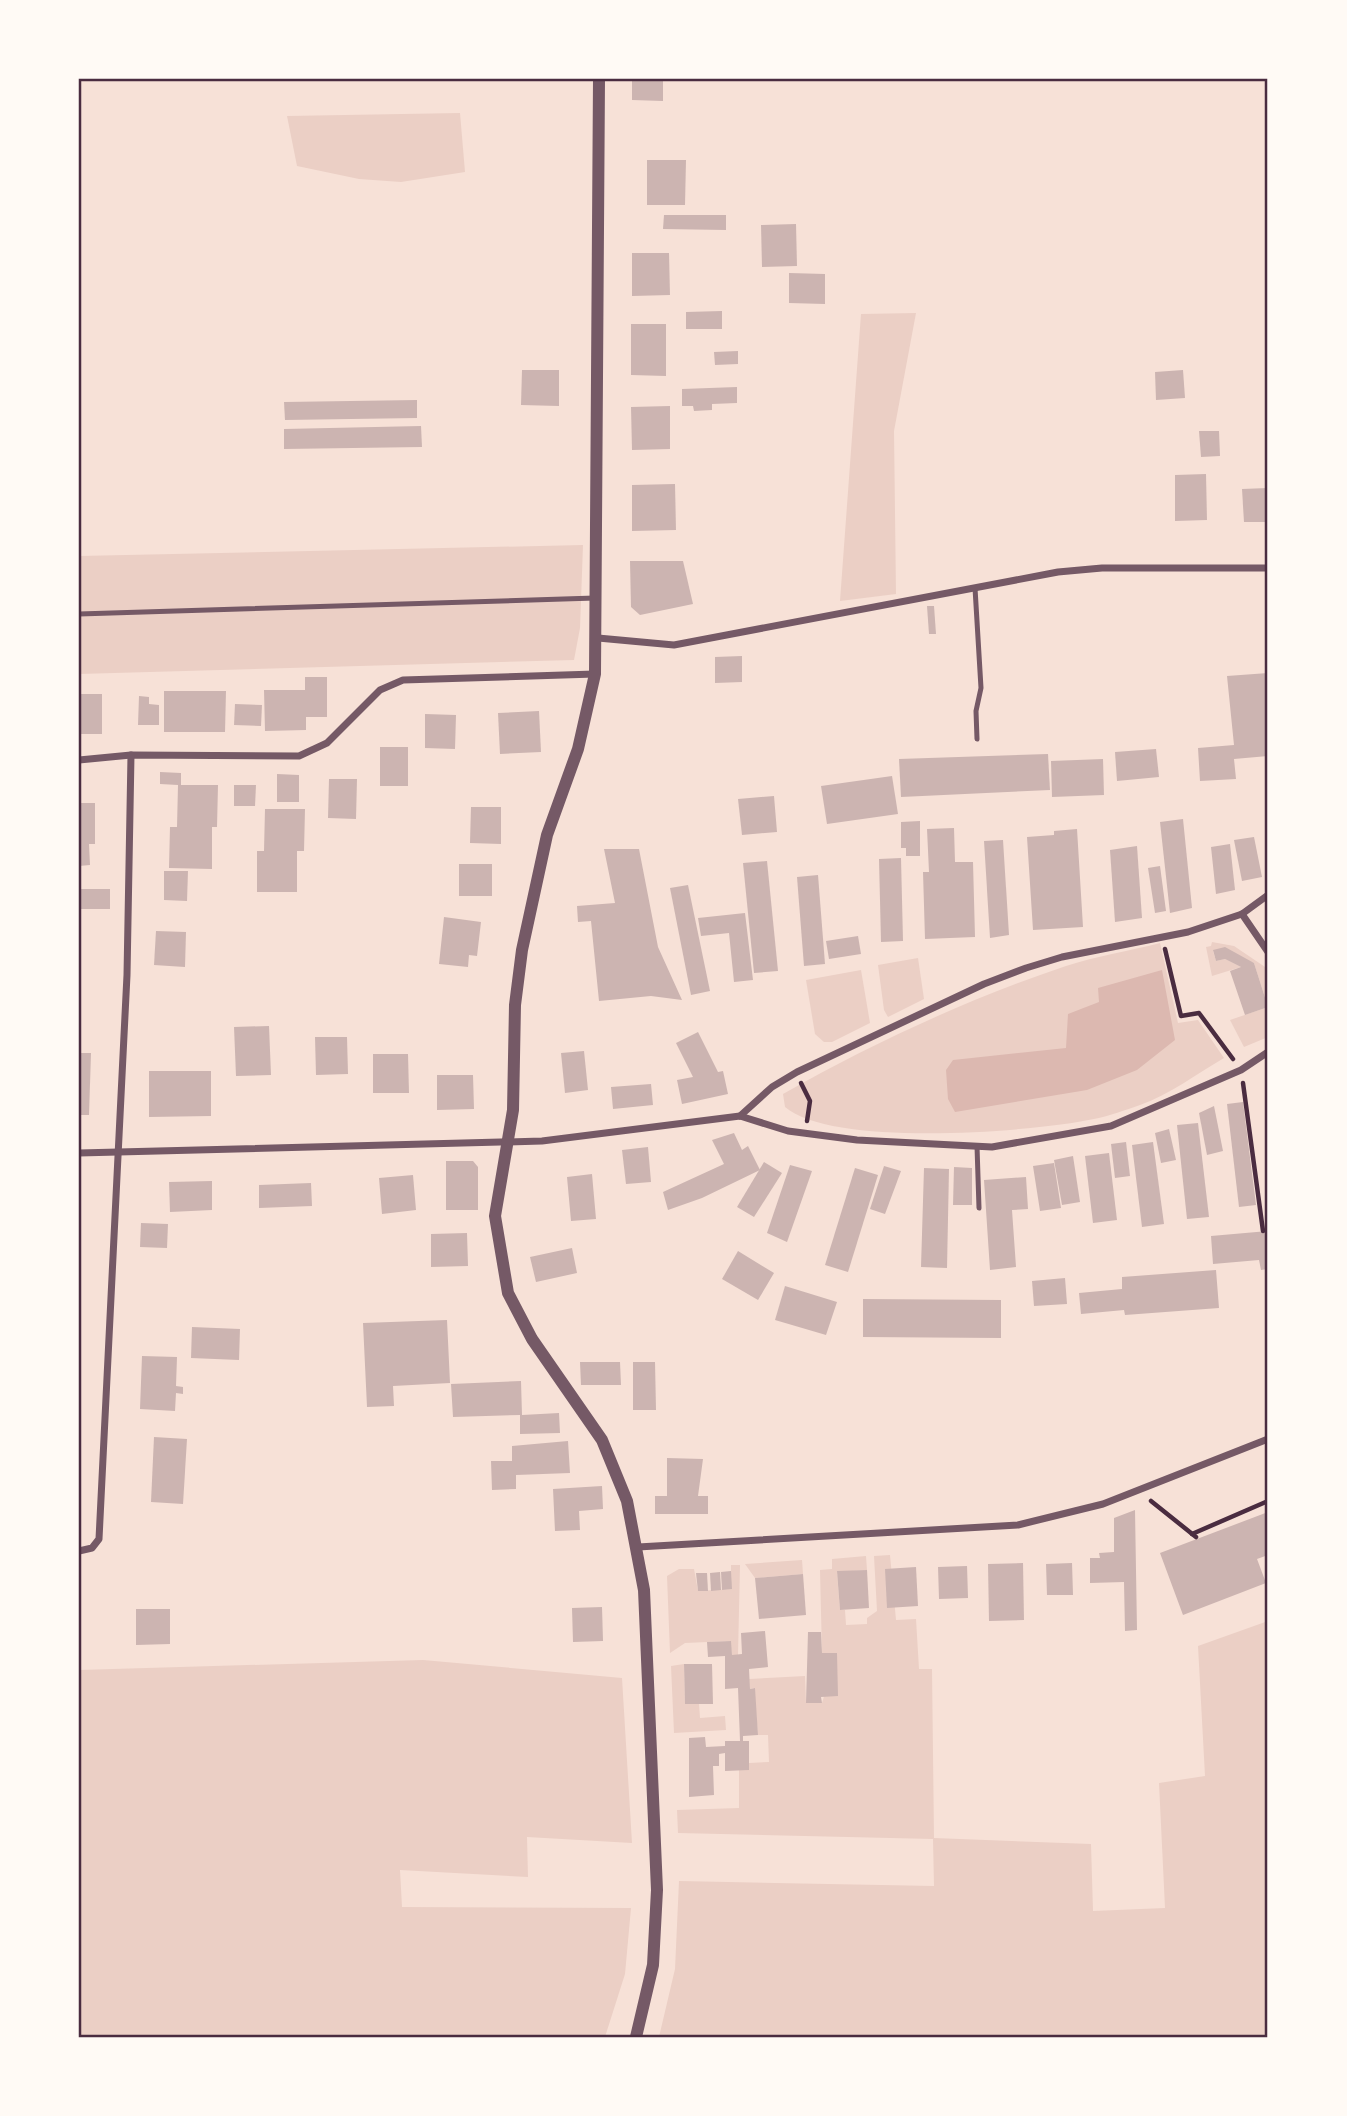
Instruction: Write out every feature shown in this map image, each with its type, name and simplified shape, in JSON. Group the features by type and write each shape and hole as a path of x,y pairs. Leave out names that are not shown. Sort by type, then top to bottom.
{"street":[{"path":"599,79 598,638 595,674 578,749 547,835 525,937 515,1005 513,1110 495,1216 508,1293 531,1339 602,1440 627,1501 638,1547 644,1590 657,1890 653,1965 636,2037"},
{"path":"598,638 674,645 975,588 1102,568 1268,568"},
{"path":"79,760 131,755 299,756 327,743 380,690 403,680 595,674"},
{"path":"79,1552 92,1548 99,1539 127,975 131,755"},
{"path":"740,1116 772,1087 797,1072 984,984 1062,957 1188,932 1242,914 1268,895"},
{"path":"1242,914 1268,952"},
{"path":"79,1153 508,1143 635,1131 740,1116 806,1133 858,1140 992,1147 1111,1126 1241,1070 1268,1052"},
{"path":"638,1547 1018,1525 1103,1504 1268,1438"}],"lane":[{"path":"975,588 981,688 976,710 977,739"},
{"path":"79,614 598,598"},
{"path":"977,1146 979,1208"}],"path":[{"path":"797,1072 810,1101 806,1133"},
{"path":"1147,1486 1152,1504 1194,1535 1268,1501"}],"shaded area":[{"path":"460,113 465,172 401,182 359,179 297,166 287,116"},
{"path":"916,313 894,431 896,594 840,601 861,314"},
{"path":"583,545 580,628 574,660 79,674 79,556"},
{"path":"1212,942 1234,946 1268,969 1268,1007 1254,963 1213,951 1216,961 1225,959 1241,967 1212,976 1206,947 1211,946"},
{"path":"1160,943 1178,1023 1198,1020 1224,1058 1151,1101 1106,1116 1065,1124 982,1132 934,1133 845,1128 810,1120 785,1107 783,1094 851,1057 957,1008 1066,966"},
{"path":"918,958 924,999 888,1017 884,1010 878,965"},
{"path":"861,970 870,1023 832,1042 824,1042 815,1034 806,980"},
{"path":"1162,970 1175,1040 1137,1070 1087,1090 955,1112 948,1099 946,1070 953,1060 1066,1048 1068,1014 1099,1002 1098,988"},
{"path":"1268,1007 1268,1037 1244,1047 1230,1020"},
{"path":"890,1555 896,1620 916,1619 919,1669 932,1669 934,1838 1091,1844 1093,1911 1165,1908 1159,1783 1205,1776 1198,1646 1268,1621 1268,2037 659,2037 675,1969 679,1881 934,1886 933,1839 678,1833 677,1810 739,1808 739,1770 749,1770 749,1763 769,1762 768,1735 758,1735 754,1688 750,1689 749,1679 805,1676 806,1703 822,1703 837,1653 822,1653 820,1570 832,1569 832,1559 866,1556 867,1570 837,1572 840,1610 845,1610 846,1625 867,1624 867,1618 877,1611 874,1556"},
{"path":"802,1560 803,1574 755,1578 745,1564"},
{"path":"731,1565 740,1565 738,1655 732,1655 730,1641 685,1643 670,1653 667,1576 679,1569 694,1569 698,1591 731,1589"},
{"path":"423,1660 622,1678 632,1843 527,1837 528,1877 400,1870 402,1907 631,1908 625,1974 605,2037 79,2037 79,1670"},
{"path":"684,1664 685,1704 699,1704 700,1718 725,1716 726,1730 674,1733 671,1666"}],"building":[{"path":"632,79 663,79 663,101 632,100"},
{"path":"647,160 686,160 685,205 647,205"},
{"path":"664,215 726,215 726,230 663,229"},
{"path":"796,224 797,266 762,267 761,225"},
{"path":"632,253 669,253 670,295 632,296"},
{"path":"789,273 825,274 825,304 789,303"},
{"path":"722,311 722,329 686,329 686,312"},
{"path":"631,324 666,324 666,376 631,375"},
{"path":"738,351 738,364 715,365 714,352"},
{"path":"522,370 559,370 559,406 521,405"},
{"path":"1183,370 1185,398 1156,400 1155,372"},
{"path":"737,387 737,403 712,404 712,410 694,411 693,406 682,406 682,389"},
{"path":"417,400 417,418 285,420 284,402"},
{"path":"670,406 670,449 632,450 631,407"},
{"path":"421,426 422,447 284,449 284,429"},
{"path":"1199,431 1219,431 1220,456 1201,457"},
{"path":"1206,474 1207,520 1175,521 1175,475"},
{"path":"675,484 676,530 632,531 632,485"},
{"path":"1268,488 1268,522 1244,522 1242,489"},
{"path":"630,561 683,561 693,604 640,615 631,607"},
{"path":"927,606 934,606 936,634 929,634"},
{"path":"742,656 742,682 715,683 715,657"},
{"path":"1268,673 1268,756 1234,759 1236,779 1200,781 1198,748 1234,745 1227,676"},
{"path":"305,677 327,677 327,717 306,717 306,730 265,731 264,690 305,690"},
{"path":"164,691 226,691 225,732 164,732"},
{"path":"79,694 102,694 102,734 79,734"},
{"path":"139,696 149,697 149,704 159,705 159,725 138,725"},
{"path":"235,704 262,705 261,726 234,725"},
{"path":"539,711 541,752 500,754 498,713"},
{"path":"425,714 456,715 455,749 425,748"},
{"path":"380,747 408,747 408,786 380,786"},
{"path":"1156,749 1159,777 1117,781 1115,752"},
{"path":"1048,754 1050,790 901,797 899,759"},
{"path":"1103,759 1104,795 1052,797 1051,761"},
{"path":"160,772 181,773 181,785 218,785 217,827 212,827 212,869 169,868 170,827 177,827 178,785 160,784"},
{"path":"277,774 299,775 299,802 277,802"},
{"path":"892,776 898,814 827,824 821,786"},
{"path":"329,779 357,779 356,819 328,818"},
{"path":"234,785 256,785 255,806 234,806"},
{"path":"774,796 777,832 742,835 738,799"},
{"path":"79,803 95,803 95,844 89,844 90,865 79,866"},
{"path":"471,807 501,807 501,844 470,843"},
{"path":"265,809 305,809 304,851 297,851 297,892 257,892 257,851 264,851"},
{"path":"1183,819 1192,908 1170,913 1160,822"},
{"path":"920,821 920,856 906,856 906,848 901,848 901,822"},
{"path":"954,828 955,862 973,862 975,937 925,939 923,872 929,872 927,829"},
{"path":"1077,829 1083,927 1033,930 1027,837 1054,835 1054,831"},
{"path":"1254,837 1262,877 1242,881 1234,840"},
{"path":"1003,840 1009,935 990,938 984,841"},
{"path":"1230,844 1235,890 1216,894 1211,847"},
{"path":"1137,846 1142,918 1115,922 1110,850"},
{"path":"604,849 639,849 658,947 682,1000 651,996 599,1001 591,921 578,922 577,906 615,903"},
{"path":"901,858 903,941 881,942 879,859"},
{"path":"767,861 778,971 754,973 743,863"},
{"path":"459,864 492,864 492,896 459,896"},
{"path":"1160,866 1166,911 1155,913 1148,868"},
{"path":"164,871 188,871 187,901 164,900"},
{"path":"818,875 825,964 804,966 797,877"},
{"path":"688,885 710,991 691,995 670,888"},
{"path":"79,889 110,889 110,909 79,909"},
{"path":"745,913 753,980 734,982 729,933 701,936 698,918"},
{"path":"444,917 481,922 477,956 469,955 468,967 439,964"},
{"path":"156,931 186,932 185,967 154,965"},
{"path":"858,936 861,954 829,959 826,941"},
{"path":"1225,947 1254,963 1268,1007 1245,1015 1230,971 1241,967 1225,959 1216,961 1213,950"},
{"path":"269,1026 271,1075 236,1076 234,1027"},
{"path":"698,1032 718,1072 723,1071 728,1094 682,1104 677,1080 693,1077 676,1043"},
{"path":"315,1037 347,1037 348,1074 316,1075"},
{"path":"584,1051 588,1090 565,1093 561,1053"},
{"path":"79,1053 91,1053 89,1115 79,1115"},
{"path":"373,1054 408,1054 409,1093 373,1093"},
{"path":"149,1071 211,1071 211,1116 149,1117"},
{"path":"437,1075 473,1075 474,1109 437,1110"},
{"path":"651,1084 653,1105 613,1109 611,1087"},
{"path":"1243,1102 1256,1205 1239,1207 1227,1104"},
{"path":"1214,1106 1223,1151 1207,1155 1199,1113"},
{"path":"1198,1123 1209,1217 1187,1219 1177,1125"},
{"path":"1169,1129 1176,1160 1161,1163 1155,1133"},
{"path":"734,1133 742,1150 748,1146 760,1170 702,1198 668,1210 663,1192 724,1164 712,1140"},
{"path":"1126,1142 1130,1176 1115,1178 1111,1144"},
{"path":"1153,1142 1164,1224 1142,1227 1132,1145"},
{"path":"648,1147 651,1182 626,1184 622,1150"},
{"path":"1109,1153 1117,1220 1093,1223 1085,1156"},
{"path":"1073,1156 1080,1202 1062,1205 1054,1160"},
{"path":"446,1161 473,1161 478,1167 478,1210 446,1210"},
{"path":"764,1162 782,1173 754,1217 737,1207"},
{"path":"1054,1163 1061,1208 1040,1211 1033,1166"},
{"path":"790,1165 812,1171 787,1242 767,1233"},
{"path":"884,1166 901,1171 885,1214 870,1209"},
{"path":"954,1167 972,1168 972,1205 953,1205"},
{"path":"855,1168 878,1175 848,1272 825,1265"},
{"path":"924,1168 949,1169 947,1268 921,1267"},
{"path":"592,1174 596,1219 571,1221 567,1177"},
{"path":"413,1175 416,1210 382,1214 379,1178"},
{"path":"1026,1177 1028,1209 1012,1210 1016,1267 990,1270 984,1180"},
{"path":"212,1181 212,1210 170,1212 169,1182"},
{"path":"311,1183 312,1206 259,1208 259,1185"},
{"path":"141,1223 168,1224 167,1248 140,1247"},
{"path":"1268,1231 1268,1269 1261,1270 1259,1260 1213,1264 1211,1236"},
{"path":"467,1233 468,1266 431,1267 431,1234"},
{"path":"572,1248 577,1273 536,1282 530,1257"},
{"path":"738,1251 774,1273 758,1300 722,1279"},
{"path":"1216,1270 1219,1308 1125,1315 1124,1310 1081,1314 1079,1293 1122,1289 1122,1277"},
{"path":"1065,1278 1067,1304 1034,1306 1032,1281"},
{"path":"785,1286 837,1302 826,1335 775,1320"},
{"path":"863,1299 1001,1300 1001,1338 863,1337"},
{"path":"447,1320 450,1383 393,1386 394,1406 367,1407 363,1323"},
{"path":"192,1327 240,1329 239,1360 191,1358"},
{"path":"142,1356 177,1357 176,1386 183,1387 183,1394 176,1393 175,1411 140,1409"},
{"path":"580,1362 620,1362 621,1385 581,1385"},
{"path":"633,1362 655,1362 656,1410 633,1410"},
{"path":"521,1381 522,1415 559,1413 560,1433 520,1434 520,1415 453,1417 451,1384"},
{"path":"154,1437 187,1439 183,1504 151,1502"},
{"path":"568,1441 570,1473 516,1475 516,1489 492,1490 491,1461 512,1461 512,1446"},
{"path":"667,1458 703,1459 698,1496 708,1496 708,1514 655,1514 655,1496 667,1496"},
{"path":"602,1486 603,1509 579,1511 580,1530 555,1531 553,1489"},
{"path":"1135,1510 1137,1630 1125,1631 1124,1582 1090,1583 1090,1558 1100,1558 1099,1553 1114,1552 1114,1518"},
{"path":"1268,1512 1268,1555 1257,1559 1266,1583 1183,1615 1160,1553"},
{"path":"1023,1563 1024,1620 989,1621 988,1564"},
{"path":"1072,1563 1073,1595 1047,1595 1046,1564"},
{"path":"967,1566 968,1598 939,1599 938,1567"},
{"path":"916,1567 918,1606 887,1608 885,1569"},
{"path":"867,1570 869,1608 840,1610 837,1571"},
{"path":"731,1571 732,1589 722,1590 721,1572"},
{"path":"720,1572 721,1590 711,1591 710,1573"},
{"path":"696,1573 707,1573 708,1591 698,1591"},
{"path":"803,1574 806,1615 759,1619 755,1578"},
{"path":"602,1607 603,1641 573,1642 572,1608"},
{"path":"136,1609 170,1609 170,1644 136,1645"},
{"path":"765,1631 768,1667 749,1669 750,1689 755,1688 758,1735 743,1736 743,1741 749,1741 749,1770 725,1771 725,1753 719,1754 719,1766 713,1766 714,1795 689,1797 689,1738 705,1737 706,1747 725,1746 725,1741 740,1741 738,1688 725,1689 725,1656 708,1657 707,1642 731,1641 732,1655 742,1654 741,1633"},
{"path":"808,1632 821,1632 822,1653 837,1653 838,1696 821,1697 822,1703 806,1703"},
{"path":"684,1664 712,1664 713,1704 685,1704"}]}
